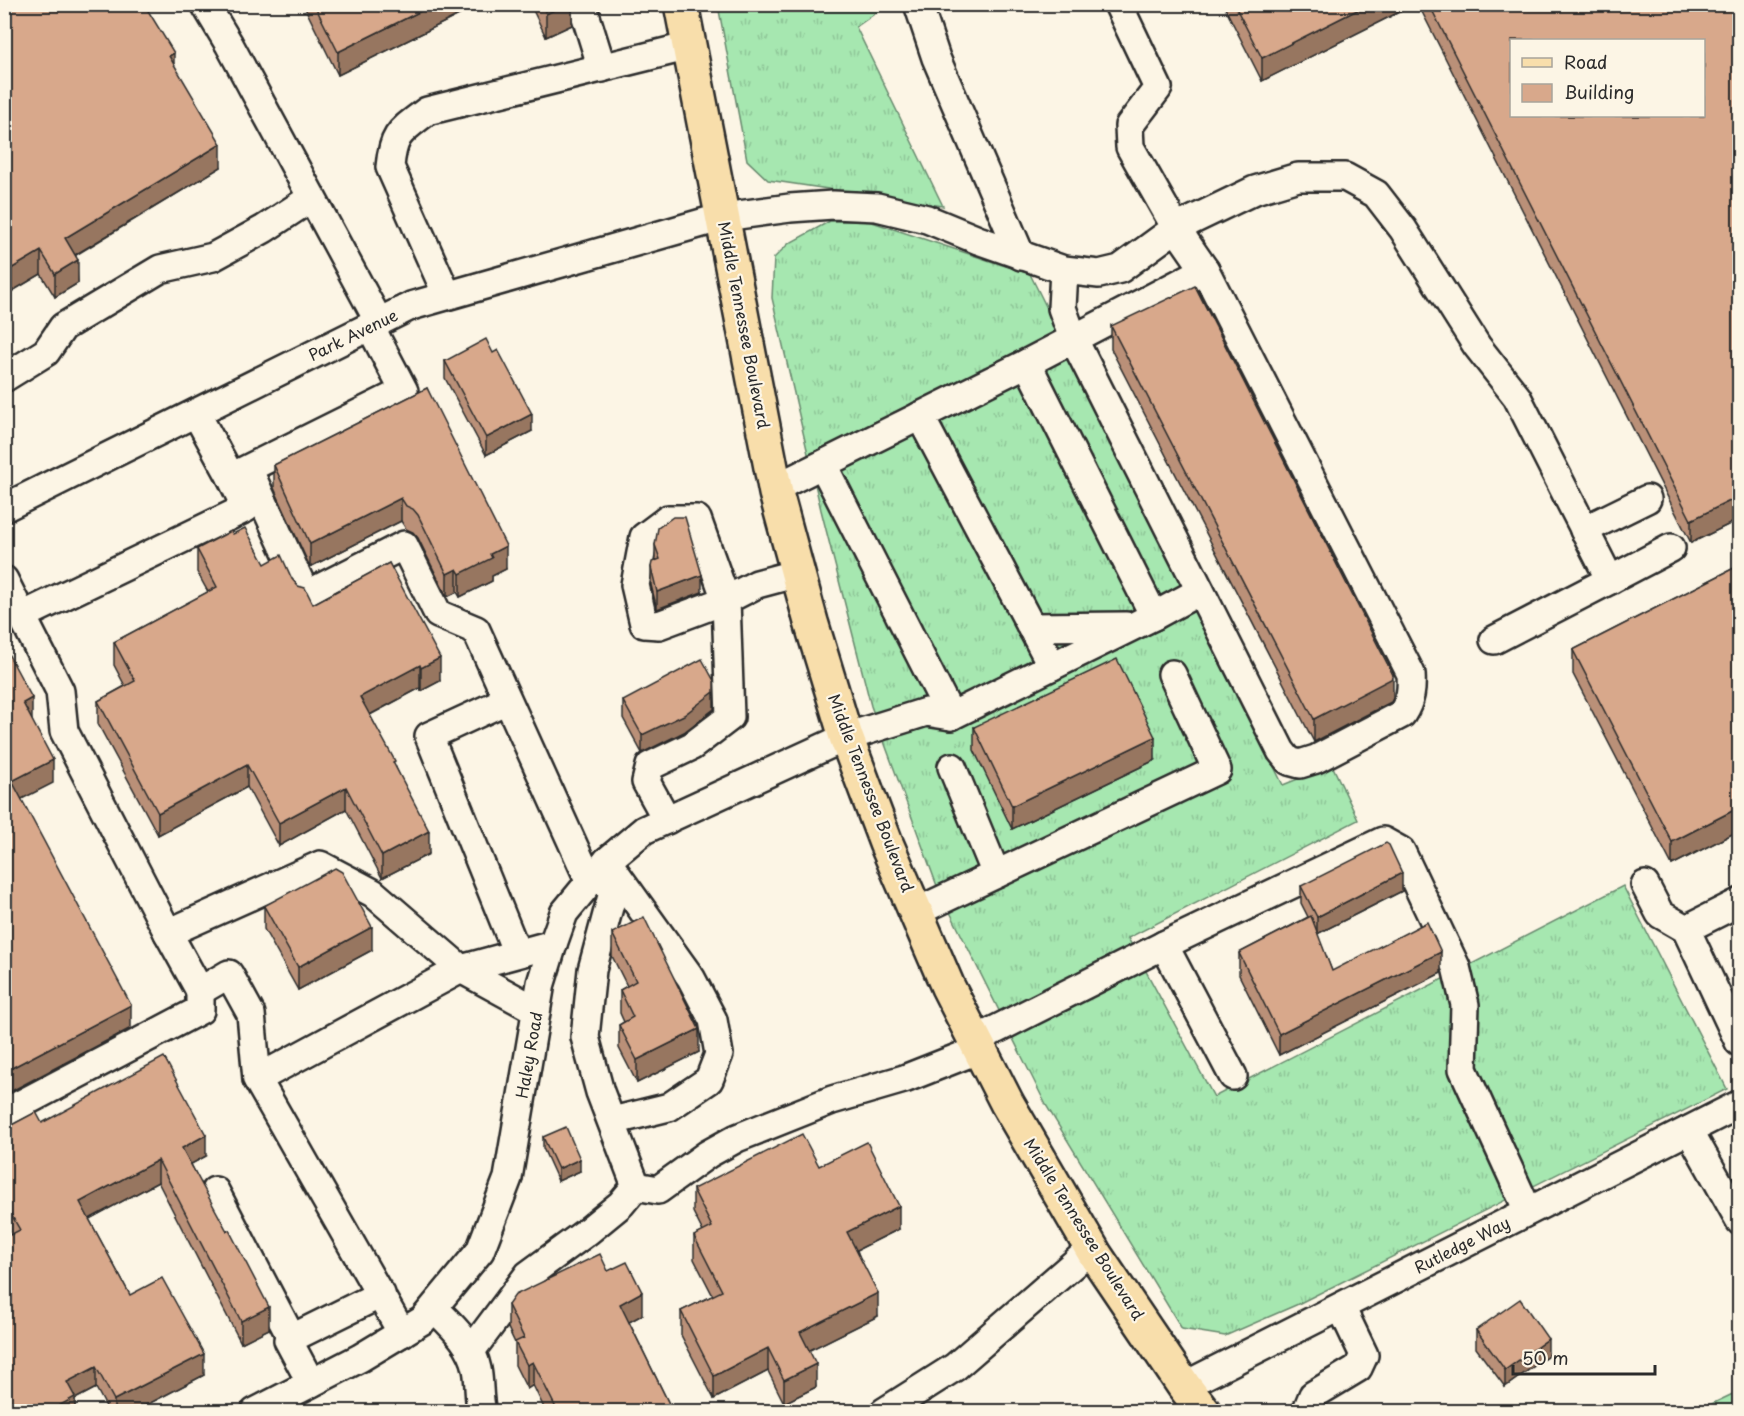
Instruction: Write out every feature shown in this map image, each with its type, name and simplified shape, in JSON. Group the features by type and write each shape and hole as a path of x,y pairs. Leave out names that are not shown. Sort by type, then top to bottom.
{"main road":[{"name":"Middle Tennessee Boulevard","path":"681,4 776,488 811,622 846,737 886,843 948,987 1007,1103 1092,1248 1184,1386 1204,1412"}],"street":[{"path":"205,4 229,44 311,198 405,391 239,473"},
{"path":"582,4 602,68"},
{"path":"918,4 936,58 1021,256"},
{"path":"1064,270 1062,308 1073,338 1281,751 1289,761 1300,764 1316,759 1402,714 1408,704 1412,688 1411,674 1205,270 1176,228 1130,147 1129,126 1158,88 1118,4"},
{"path":"447,296 390,167 392,144 405,128 427,111 690,46"},
{"name":"Park Avenue","path":"4,508 411,306 723,218 790,208 833,205 877,207 927,219 1021,256 1064,270 1099,274 1120,269 1176,228 1256,190 1298,177 1345,177 1376,194 1403,229 1477,346 1517,398 1610,580"},
{"path":"4,378 46,352 63,327 160,269 213,257 264,229 311,198"},
{"path":"776,488 1027,363 1205,270"},
{"path":"1027,363 1144,621"},
{"path":"196,412 239,473 306,595 404,545 438,614 476,630 590,882"},
{"path":"920,416 1052,666"},
{"path":"823,465 951,716 1200,591"},
{"path":"22,616 246,507 239,473"},
{"path":"1584,530 1647,500"},
{"path":"1494,640 1671,548"},
{"path":"667,819 646,782 650,766 692,746 730,717 726,600 757,584 798,573"},
{"path":"4,579 60,691 64,732 200,991 200,1010 4,1113"},
{"path":"1031,627 1144,621"},
{"path":"916,912 1217,770 1172,675"},
{"path":"507,700 429,736 517,953"},
{"name":"Haley Road","path":"255,1412 360,1358 423,1320 480,1251 508,1178 541,983 553,944 564,913 608,861 644,830 846,737 926,712 951,716"},
{"path":"952,767 996,874"},
{"path":"636,1186 657,1190 708,1154 737,1138 832,1100 904,1080 978,1044 1164,945 1383,841 1401,850 1456,968 1465,1005 1463,1069 1528,1211"},
{"path":"608,861 612,896 592,970 585,1037 600,1092 636,1186"},
{"path":"608,861 691,978 713,1020 719,1054 709,1080 669,1107 612,1121"},
{"path":"168,933 320,866 373,893 460,969 537,1010"},
{"path":"1645,885 1660,914 1686,929 1739,1042"},
{"path":"1686,929 1740,902"},
{"path":"257,1079 460,969 553,944"},
{"path":"1164,945 1233,1076"},
{"path":"200,991 228,974 251,1014 257,1079 402,1333"},
{"name":"Rutledge Way","path":"1184,1386 1740,1104"},
{"path":"1689,1130 1740,1221"},
{"path":"471,1351 528,1275 621,1204 636,1186"},
{"path":"215,1191 292,1339"},
{"path":"884,1412 955,1367 1092,1248"},
{"path":"311,1383 288,1340 381,1294"},
{"path":"1306,1412 1313,1395 1358,1368 1364,1355 1341,1306"},
{"path":"434,1308 457,1331 471,1351 478,1370 479,1401 482,1412"}],"green space":[{"path":"718,5 887,5 856,27 943,206 768,180 747,160"},
{"path":"830,221 869,221 1030,274 1283,785 1332,765 1358,820 1128,938 1214,1097 1623,886 1727,1089 1296,1305 1225,1336 1182,1329 1046,1105 937,886 871,706 821,510 772,298 774,258 788,244"},
{"path":"1739,1391 1739,1411 1697,1411"}],"building":[{"path":"4,4 144,4 174,53 169,56 221,144 65,238 78,260 55,274 41,251 4,273"},
{"path":"314,4 435,4 338,52"},
{"path":"542,4 566,4 546,14"},
{"path":"1234,4 1369,4 1262,58"},
{"path":"1429,4 1740,4 1740,496 1691,520"},
{"path":"1195,286 1393,675 1391,679 1314,719 1111,326"},
{"path":"486,339 493,353 498,350 532,414 486,438 445,361"},
{"path":"427,388 506,546 490,554 492,558 460,574 457,569 447,574 418,515 406,506 401,498 310,544 274,465"},
{"path":"673,517 685,517 702,575 657,592 651,567 652,562 660,559 655,545 658,528"},
{"path":"245,528 265,564 281,555 292,579 298,586 305,588 313,604 389,563 440,658 421,668 420,665 360,697 395,761 393,762 429,831 382,856 346,787 279,823 247,765 158,813 98,701 135,681 114,642 217,587 197,549 231,531 233,534"},
{"path":"1740,565 1740,807 1672,842 1573,650"},
{"path":"4,646 32,698 23,703 53,760 12,781 131,1005 4,1072"},
{"path":"702,659 714,681 714,692 684,715 642,735 623,701"},
{"path":"1117,659 1155,737 1012,806 974,727"},
{"path":"1386,843 1402,873 1317,917 1301,886"},
{"path":"335,868 342,872 372,927 298,967 264,906"},
{"path":"1311,916 1332,971 1427,922 1441,952 1279,1034 1239,953"},
{"path":"644,917 699,1029 637,1060 619,1025 633,1017 620,990 636,981 612,933"},
{"path":"164,1057 206,1135 182,1148 227,1231 229,1230 269,1307 241,1321 158,1160 80,1202 130,1295 162,1278 204,1354 114,1400 96,1367 67,1382 75,1397 48,1412 4,1412 4,1238 20,1230 4,1202 4,1129 36,1112 42,1123"},
{"path":"566,1127 580,1159 558,1169 543,1137"},
{"path":"802,1134 819,1166 867,1142 899,1206 847,1232 878,1293 800,1332 816,1364 784,1380 768,1348 714,1376 681,1311 722,1291 694,1236 712,1227 693,1189"},
{"path":"600,1254 608,1271 627,1262 642,1292 620,1304 673,1412 558,1412 533,1362 527,1365 515,1342 524,1338 508,1305 515,1295"},
{"path":"1520,1299 1548,1339 1505,1370 1476,1330"}]}
